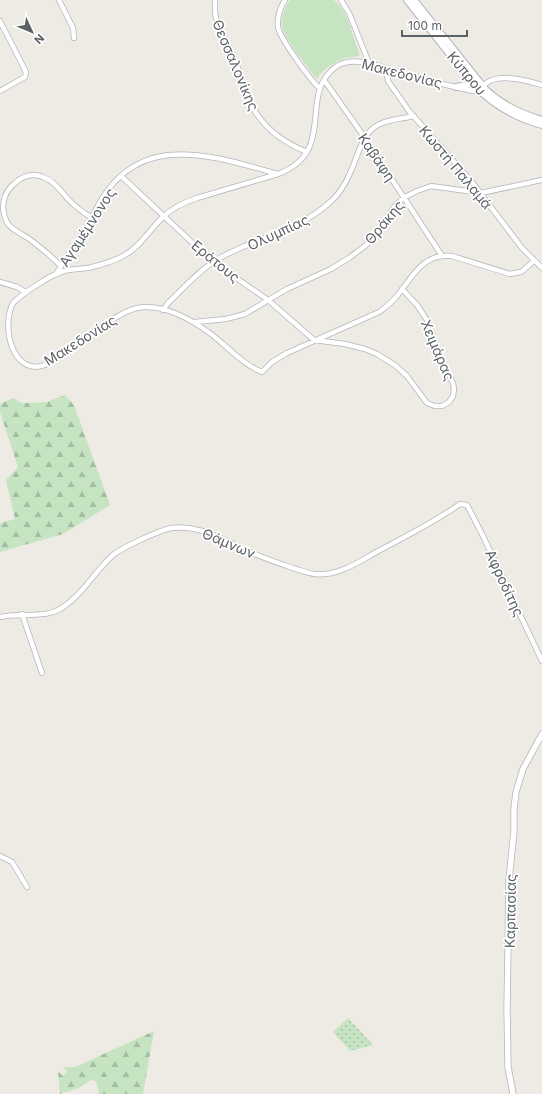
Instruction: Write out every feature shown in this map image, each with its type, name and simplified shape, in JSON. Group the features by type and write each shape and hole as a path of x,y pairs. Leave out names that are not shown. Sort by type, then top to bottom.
{"main road":[{"name":"Κύπρου","path":"408,0 467,76 480,88 513,109 542,120"},
{"name":"Κύπρου","path":"414,0 488,98 510,113 524,120 542,125"},
{"path":"456,87 467,85 469,81 467,76"}],"street":[{"path":"59,0 73,28 74,38"},
{"name":"Θεσσαλονίκης","path":"214,0 216,18 237,65 246,94 253,108 264,124 276,135 293,146 307,152"},
{"path":"286,0 279,15 279,32 320,89"},
{"path":"341,0 349,13 369,63"},
{"path":"0,21 26,72 25,77 0,91"},
{"name":"Μακεδονίας","path":"442,256 432,259 422,265 392,302 379,312 338,331 314,340 274,360 262,372 248,364 194,322 163,310 144,307 126,312 88,335 49,363 42,366 32,366 21,363 12,354 6,344 3,332 3,322 6,313 12,304 26,292 55,275 67,270 106,263 126,254 138,245 163,216 192,199 278,174 289,170 297,164 307,152 314,132 320,89 324,80 333,69 343,63 369,63 456,87 475,91 480,88"},
{"name":"Κωστή Παλαμά","path":"386,68 388,81 414,116 459,166 534,262 542,268"},
{"path":"480,88 491,80 503,78 523,80 542,85"},
{"name":"Καβάφη","path":"324,80 365,138 442,256"},
{"name":"Ολυμπίας","path":"163,310 168,303 213,262 306,220 324,208 331,202 344,185 365,138 373,128 380,124 414,116"},
{"name":"Αγαμέμνονος","path":"55,275 107,193 121,176 141,162 156,156 176,154 229,161 278,174"},
{"path":"61,266 41,248 8,224 4,216 2,205 7,190 23,177 31,175 43,176 55,184 76,207 92,218"},
{"name":"Εράτους","path":"121,176 213,262 268,300 314,340"},
{"name":"Θράκης","path":"194,322 239,316 252,311 287,289 331,269 365,246 377,233 394,207 404,198 431,186 481,193 541,181"},
{"path":"442,256 452,256 510,274 521,272 534,262"},
{"path":"0,282 17,287 26,292"},
{"name":"Χειμάρας","path":"314,340 352,345 377,354 396,366 407,376 427,403 435,406 445,405 453,396 453,383 443,363 428,324 417,305 402,289"},
{"name":"Θάμνων","path":"0,617 48,613 58,609 77,594 114,555 129,546 169,529 180,527 194,528 273,561 314,574 343,570 408,535 460,504 467,505"},
{"name":"Αφροδίτης","path":"467,505 542,661"},
{"path":"22,614 42,673"},
{"name":"Καρπασίας","path":"514,1094 508,1067 507,1009 509,880 514,832 514,809 516,792 523,770 542,734"},
{"path":"0,856 12,862 27,887"}],"green space":[{"path":"290,0 334,0 343,11 350,24 359,56 346,58 339,61 322,72 318,79 316,78 287,39 282,26 282,16"},
{"path":"65,395 74,405 110,505 63,534 0,552 0,523 15,519 6,480 18,467 0,412 0,404 13,398 22,403 47,402"},
{"path":"348,1018 373,1045 350,1051 333,1032"},
{"path":"154,1031 143,1094 99,1094 96,1081 91,1080 79,1088 60,1094 58,1071 63,1076 67,1072 63,1067 75,1067"}]}
